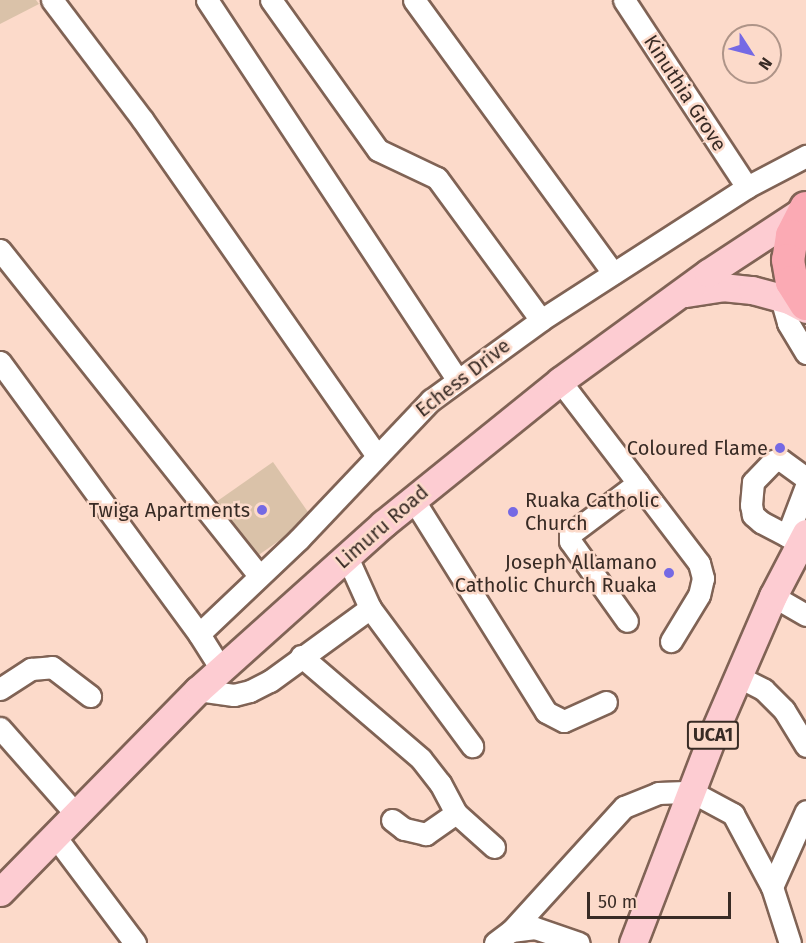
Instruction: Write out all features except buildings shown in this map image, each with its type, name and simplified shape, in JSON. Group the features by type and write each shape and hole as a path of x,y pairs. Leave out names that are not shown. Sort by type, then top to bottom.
{"highway":[{"path":"798,304 788,260 792,236 805,209"}],"main road":[{"name":"Limuru Road","path":"2,885 198,690 413,499 560,381 686,293 708,273 805,209"},
{"path":"686,293 722,287 798,304"},
{"name":"UCA1","path":"633,943 692,792 798,537"}],"street":[{"path":"52,0 142,119 376,455"},
{"path":"207,0 457,379"},
{"path":"271,0 378,150 437,178 541,320"},
{"path":"414,0 614,273"},
{"name":"Kinuthia Grove","path":"624,0 747,187"},
{"name":"Echess Drive","path":"200,634 298,539 376,455 457,379 541,320 747,187 806,156"},
{"path":"0,250 259,576"},
{"path":"798,304 788,323 806,353"},
{"path":"0,362 200,634 221,669"},
{"path":"560,381 699,563 703,578 699,595 671,641"},
{"path":"806,478 781,460 764,466 753,482 753,515 798,537 806,486"},
{"path":"627,621 570,541 570,534 638,483"},
{"path":"413,499 546,712 564,721 606,702"},
{"path":"347,556 370,608 472,746"},
{"path":"773,596 806,615"},
{"path":"198,690 234,695 250,691 270,681 301,656 370,608"},
{"path":"301,656 421,759 440,783 456,813 494,847"},
{"path":"0,689 31,669 52,667 90,696"},
{"path":"739,677 764,690 784,710 806,746"},
{"path":"0,728 75,813"},
{"path":"503,937 624,807 658,793 692,792 733,814 772,887 790,943"},
{"path":"772,887 806,811"},
{"path":"392,820 404,830 426,834 456,813"},
{"path":"54,835 135,943"},
{"path":"503,937 535,928 579,943"}],"place":[{"name":"Coloured Flame","path":"780,448"},
{"name":"Twiga Apartments","path":"262,510"},
{"name":"Ruaka Catholic Church","path":"513,512"},
{"name":"Joseph Allamano Catholic Church Ruaka","path":"669,573"}]}
